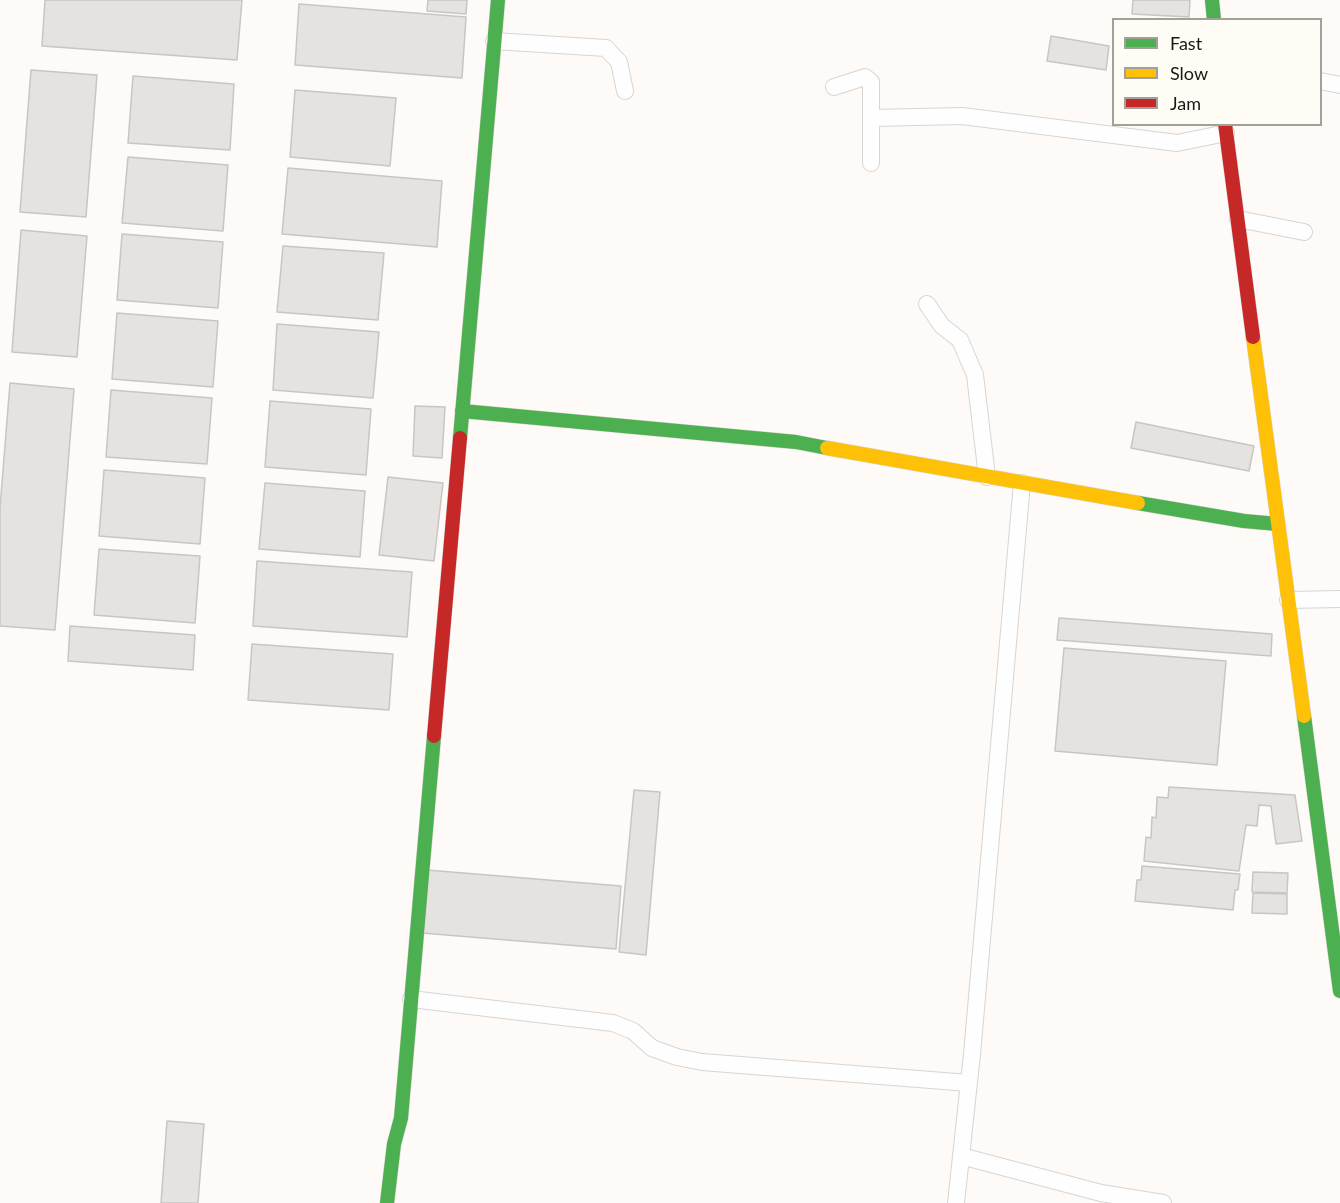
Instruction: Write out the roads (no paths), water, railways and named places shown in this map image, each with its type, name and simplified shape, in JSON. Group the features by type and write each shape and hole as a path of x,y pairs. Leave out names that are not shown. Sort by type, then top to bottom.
{"street":[{"path":"387,1203 394,1144 401,1118 498,0"},
{"path":"1212,0 1214,18"},
{"path":"494,41 606,48 619,62 625,91"},
{"path":"834,87 865,77 870,82 871,163"},
{"path":"1322,81 1340,85"},
{"path":"871,118 963,116 1178,143 1225,129 1340,992"},
{"path":"1238,219 1304,232"},
{"path":"927,304 942,326 960,340 975,375 987,477"},
{"path":"462,411 796,442 1244,521 1278,524"},
{"path":"956,1203 969,1083 1022,483"},
{"path":"1288,600 1340,599"},
{"path":"411,999 614,1023 633,1031 652,1048 677,1057 702,1062 969,1083"},
{"path":"961,1156 1101,1193 1163,1203"}]}
